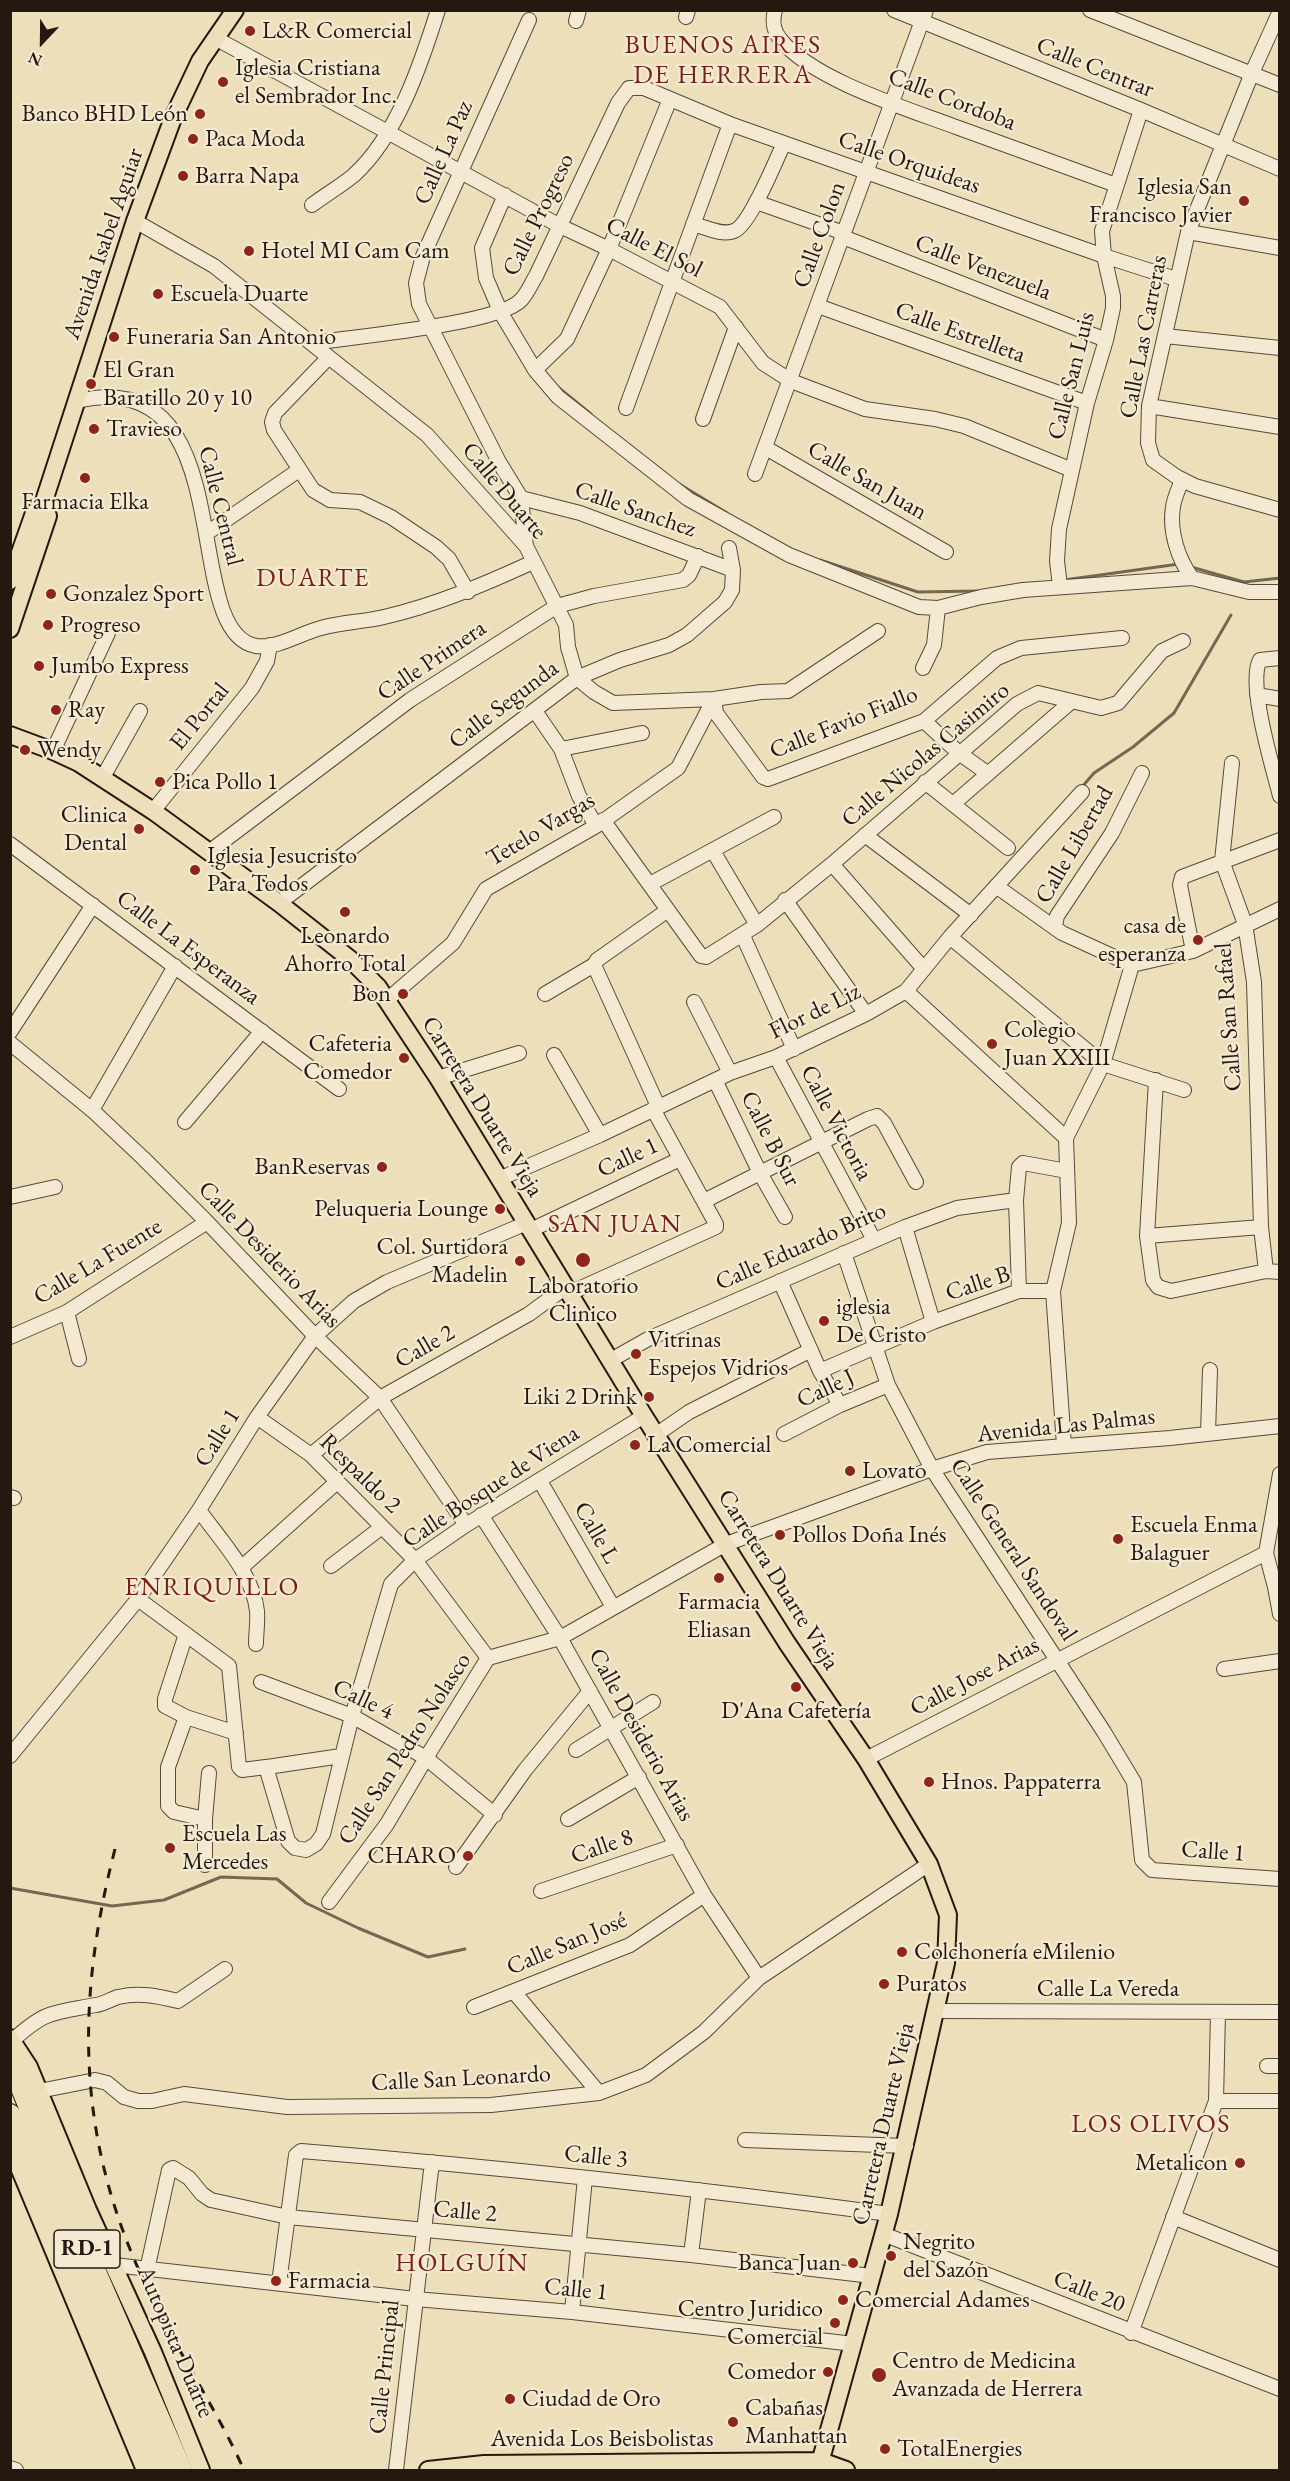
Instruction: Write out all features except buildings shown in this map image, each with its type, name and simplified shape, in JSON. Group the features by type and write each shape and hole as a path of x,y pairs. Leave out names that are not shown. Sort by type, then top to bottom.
{"highway":[{"name":"Autopista Duarte","path":"10,2061 96,2272 159,2440 162,2470"},
{"name":"Autopista Duarte","path":"10,2114 159,2440 182,2470"}],"main road":[{"name":"Avenida Isabel Aguiar","path":"10,629 15,579 48,516 44,504 135,221 173,118 200,61 235,10"},
{"name":"Carretera Duarte Vieja","path":"10,735 53,751 103,777 153,811 279,903 350,959 378,987 438,1078 644,1416 787,1643 866,1759 929,1864 948,1915 946,1963 889,2214 819,2466"},
{"name":"Autopista Duarte","path":"11,2039 29,2067 88,2210 153,2352 201,2470"},
{"path":"10,2146 145,2470"},
{"name":"Avenida Los Beisbolistas","path":"428,2470 484,2464 819,2466 846,2470"}],"street":[{"path":"312,205 354,174 386,133 410,86 438,10"},
{"name":"Calle Cordoba","path":"775,10 774,30 781,40 812,66 892,103 1116,185"},
{"name":"Calle Centrar","path":"894,10 924,17 1280,169"},
{"path":"1090,10 1280,85"},
{"name":"Calle Las Carreras","path":"1182,480 1153,460 1148,442 1149,406 1188,232 1222,145 1280,11"},
{"name":"Calle Colon","path":"755,474 924,17"},
{"name":"Calle La Paz","path":"521,498 499,462 416,294 418,271 529,20"},
{"name":"Calle El Sol","path":"215,38 560,226 720,307 763,363 790,381 844,404 964,426 1072,470"},
{"name":"Calle Orquideas","path":"629,88 644,88 730,124 1104,256 1176,279"},
{"name":"Calle Progreso","path":"312,343 431,327 501,313 521,301 560,226 618,103 629,88"},
{"path":"534,370 567,339 609,249 670,99"},
{"name":"Calle San Luis","path":"1060,586 1057,561 1059,529 1088,403 1112,315 1113,296 1104,256 1102,231 1141,110"},
{"path":"626,408 730,124"},
{"path":"693,224 721,232 733,232 746,220 784,143"},
{"path":"505,195 482,249 486,278 501,313 534,370 558,397 688,499 789,555 919,608 938,608 981,597 1060,586 1192,578 1249,592 1280,592"},
{"name":"Calle Venezuela","path":"756,202 1106,340"},
{"name":"Calle Duarte","path":"135,221 214,266 427,435 526,546 566,625 568,647 577,678"},
{"path":"1188,232 1280,248"},
{"name":"Calle Estrelleta","path":"818,306 1088,403"},
{"path":"702,418 736,327"},
{"path":"1165,336 1280,348"},
{"path":"329,357 273,417 274,430 299,470 320,496 330,500 360,502 371,506 436,547 449,559 468,592"},
{"name":"Calle Central","path":"77,401 100,396 133,402 154,412 171,427 183,446 207,533 222,610 228,626 254,646 270,645"},
{"path":"1149,406 1280,427"},
{"name":"Calle San Juan","path":"766,448 946,552"},
{"path":"207,533 299,470"},
{"path":"1192,578 1179,558 1172,518 1173,506 1182,480 1280,510"},
{"path":"521,498 526,546"},
{"name":"Calle Sanchez","path":"521,498 580,513 733,570"},
{"name":"Calle Segunda","path":"279,903 577,678 620,660 669,645 687,635 725,602 732,590 733,570 729,548"},
{"name":"Calle Primera","path":"209,852 410,700 557,606 594,596 683,580 689,575 698,556"},
{"path":"270,645 322,627 384,617 468,592 533,561"},
{"path":"923,668 934,645 938,608"},
{"path":"577,678 594,692 613,703 714,699 761,692 788,691 878,631"},
{"path":"53,751 108,633"},
{"name":"Calle Favio Fiallo","path":"714,699 717,713 763,777 768,779 924,721 997,658 1021,648 1122,638"},
{"name":"Calle Nicolas Casimiro","path":"668,910 701,956 706,957 743,936 832,864 1017,704 1038,693 1101,708 1118,703 1162,651 1183,641"},
{"name":"El Portal","path":"153,811 252,688 267,660 270,645"},
{"path":"1275,657 1260,660 1256,667 1257,695 1280,796"},
{"path":"1257,695 1280,699"},
{"name":"Tetelo Vargas","path":"387,1000 453,943 486,889 600,823 678,768 714,699"},
{"path":"953,804 1072,701"},
{"path":"103,777 140,711"},
{"path":"535,711 561,749 579,796 650,884 668,910 597,960 594,966 545,994"},
{"path":"924,721 959,753 987,773"},
{"path":"561,749 642,733"},
{"name":"Calle San Rafael","path":"1232,763 1222,861 1245,924 1254,982 1261,1227 1273,1272"},
{"name":"Calle Libertad","path":"1132,965 1062,933 1054,926 1057,916 1112,833 1142,773"},
{"path":"925,782 1008,848"},
{"name":"Flor de Liz","path":"499,1179 600,1135 730,1073 776,1058 866,1014 906,991 950,937 1082,792"},
{"path":"650,884 774,817"},
{"path":"865,835 971,915"},
{"path":"1193,951 1180,885 1182,877 1280,840"},
{"name":"Calle La Esperanza","path":"10,844 339,1089"},
{"path":"713,850 756,925"},
{"path":"832,864 924,968"},
{"path":"996,886 1054,926"},
{"path":"785,900 866,1014"},
{"path":"10,1032 93,906"},
{"path":"1064,1444 1053,1292 1069,1223 1066,1138 1103,1064 1132,965 1193,951 1280,909"},
{"path":"743,936 794,1049"},
{"path":"950,937 1103,1064 1184,1090"},
{"path":"92,1110 175,966"},
{"path":"594,966 655,1108 704,1201 877,1116 884,1124 916,1182"},
{"path":"906,991 1066,1138"},
{"path":"694,1002 730,1073"},
{"path":"185,1122 262,1031"},
{"name":"Calle Desiderio Arias","path":"10,1043 92,1110 207,1222 315,1336 380,1398 466,1525"},
{"path":"438,1078 519,1053"},
{"path":"554,1055 600,1135"},
{"name":"Calle Victoria","path":"776,1058 874,1240"},
{"name":"Calle B Sur","path":"715,1080 760,1173 785,1217"},
{"path":"1156,1080 1147,1236 1153,1280 1158,1287 1171,1291 1273,1272"},
{"name":"Calle 1","path":"10,1756 138,1599 199,1510 257,1417 315,1336 354,1301 387,1282 529,1226 680,1159"},
{"path":"1019,1291 1016,1200 1019,1167 1023,1163 1067,1171"},
{"path":"10,1197 55,1187"},
{"name":"Calle Eduardo Brito","path":"611,1360 648,1339 905,1227 957,1208 1016,1200"},
{"name":"Calle 2","path":"311,1455 380,1398 568,1290 716,1227 704,1201"},
{"name":"Calle La Fuente","path":"10,1337 67,1312 207,1222"},
{"path":"905,1227 933,1322"},
{"path":"1147,1236 1261,1227"},
{"name":"Calle General Sandoval","path":"844,1253 888,1385 932,1468 1104,1732 1134,1782 1142,1860 1145,1866"},
{"path":"780,1281 820,1371 840,1405"},
{"name":"Calle B","path":"820,1371 933,1322 1019,1291 1053,1292"},
{"path":"67,1312 79,1359"},
{"path":"657,1434 689,1412 811,1350"},
{"path":"1208,1434 1210,1370"},
{"name":"Calle J","path":"784,1434 840,1405 888,1385"},
{"name":"Calle Bosque de Viena","path":"267,1767 288,1841 295,1848 306,1850 316,1844 323,1834 341,1756 391,1584 415,1560 466,1525 644,1416"},
{"name":"Respaldo 2","path":"257,1417 311,1455 415,1560 488,1658"},
{"name":"Avenida Las Palmas","path":"726,1544 932,1468 987,1452 1280,1426"},
{"path":"1280,1474 1274,1533 1266,1553 1277,1587 1280,1614"},
{"name":"Calle L","path":"540,1481 613,1607"},
{"path":"241,1568 337,1482"},
{"path":"199,1510 241,1568 257,1610 256,1644"},
{"name":"Calle Desiderio Arias","path":"482,1515 591,1691 704,1895 759,1978"},
{"path":"332,1566 382,1527"},
{"name":"Calle San Pedro Nolasco","path":"329,1902 387,1824 488,1658 560,1638 726,1544"},
{"name":"Calle Jose Arias","path":"866,1759 1266,1553"},
{"path":"138,1599 229,1666 240,1769 341,1756"},
{"path":"186,1634 165,1699 165,1706 186,1717 236,1733"},
{"path":"1224,1669 1280,1661"},
{"name":"Calle 4","path":"261,1682 352,1716 426,1758 495,1815"},
{"path":"456,1867 525,1770 591,1691"},
{"path":"576,1750 653,1702"},
{"path":"186,1717 168,1767 168,1806 174,1812 205,1819"},
{"path":"205,1865 205,1819 209,1773"},
{"path":"568,1819 639,1777"},
{"name":"Calle 8","path":"541,1891 677,1845"},
{"name":"Calle San Leonardo","path":"39,2091 95,2080 107,2083 123,2097 138,2101 152,2101 184,2094 287,2107 491,2105 599,2093 646,2075 704,2031 759,1978 929,1864"},
{"name":"Calle 1","path":"1145,1866 1152,1870 1280,1879"},
{"name":"Calle San José","path":"474,2007 630,1944 704,1895"},
{"path":"11,2039 47,2013 99,2005 117,1997 144,1993 178,2001 225,1969"},
{"path":"514,1992 599,2093"},
{"name":"Calle La Vereda","path":"936,2011 1280,2013"},
{"path":"1131,2332 1216,2101 1218,2013"},
{"path":"1216,2101 1280,2102"},
{"path":"745,2140 906,2146"},
{"name":"Calle 3","path":"288,2217 298,2152 432,2162 585,2178 889,2214"},
{"name":"Calle Principal","path":"396,2470 432,2162"},
{"name":"Calle 2","path":"147,2270 171,2169 189,2178 202,2194 211,2200 288,2217 691,2255 872,2276"},
{"path":"573,2312 585,2178"},
{"path":"691,2255 699,2190"},
{"path":"279,2283 288,2217"},
{"path":"1173,2217 1280,2260"},
{"name":"Calle 20","path":"883,2234 1280,2389"},
{"name":"Calle 1","path":"114,2265 415,2299 573,2312 854,2344"},
{"path":"10,2468 16,2470"}],"waterway":[{"path":"559,388 591,414"},
{"path":"676,482 727,513"},
{"path":"820,560 918,592 977,591"},
{"path":"1064,580 1179,564"},
{"path":"1191,567 1244,582 1280,578"},
{"path":"1081,788 1094,773 1133,747 1174,713 1231,615"},
{"path":"10,1888 112,1906 164,1900 221,1877 277,1879 306,1903 358,1928 428,1957 465,1949"}],"railway":[{"path":"115,1849 93,1965 89,2020 90,2075 96,2130 108,2184 126,2239 161,2316 244,2470"}],"place":[{"name":"L&R Comercial","path":"250,31"},
{"name":"Iglesia Cristiana el Sembrador Inc.","path":"223,82"},
{"name":"Banco BHD León","path":"200,114"},
{"name":"Paca Moda","path":"193,139"},
{"name":"Barra Napa","path":"183,176"},
{"name":"Iglesia San Francisco Javier","path":"1244,201"},
{"name":"Hotel MI Cam Cam","path":"249,251"},
{"name":"Escuela Duarte","path":"158,294"},
{"name":"Funeraria San Antonio","path":"114,337"},
{"name":"El Gran Baratillo 20 y 10","path":"91,384"},
{"name":"Travieso","path":"94,429"},
{"name":"Farmacia Elka","path":"85,478"},
{"name":"Gonzalez Sport","path":"51,594"},
{"name":"Progreso","path":"48,625"},
{"name":"Jumbo Express","path":"39,666"},
{"name":"Ray","path":"56,710"},
{"name":"Wendy","path":"25,750"},
{"name":"Pica Pollo 1","path":"160,782"},
{"name":"Clinica Dental","path":"139,829"},
{"name":"Iglesia Jesucristo Para Todos","path":"195,870"},
{"name":"Leonardo Ahorro Total","path":"345,912"},
{"name":"casa de esperanza","path":"1198,940"},
{"name":"Bon","path":"403,994"},
{"name":"Colegio Juan XXIII","path":"992,1044"},
{"name":"Cafeteria Comedor","path":"404,1058"},
{"name":"BanReservas","path":"382,1167"},
{"name":"Peluqueria Lounge","path":"500,1209"},
{"name":"Laboratorio Clinico","path":"583,1260"},
{"name":"Col. Surtidora Madelin","path":"520,1261"},
{"name":"iglesia De Cristo","path":"824,1321"},
{"name":"Vitrinas Espejos Vidrios","path":"636,1354"},
{"name":"Liki 2 Drink","path":"649,1397"},
{"name":"La Comercial","path":"635,1445"},
{"name":"Lovato","path":"850,1471"},
{"name":"Pollos Doña Inés","path":"780,1535"},
{"name":"Escuela Enma Balaguer","path":"1118,1539"},
{"name":"Farmacia Eliasan","path":"719,1578"},
{"name":"D'Ana Cafetería","path":"796,1687"},
{"name":"Hnos. Pappaterra","path":"929,1782"},
{"name":"Escuela Las Mercedes","path":"170,1848"},
{"name":"CHARO","path":"468,1856"},
{"name":"Colchonería eMilenio","path":"902,1952"},
{"name":"Puratos","path":"884,1984"},
{"name":"Metalicon","path":"1240,2163"},
{"name":"Negrito del Sazón","path":"891,2256"},
{"name":"Banca Juan","path":"853,2263"},
{"name":"Farmacia","path":"276,2281"},
{"name":"Comercial Adames","path":"843,2300"},
{"name":"Centro Juridico Comercial","path":"835,2323"},
{"name":"Comedor","path":"828,2372"},
{"name":"Centro de Medicina Avanzada de Herrera","path":"879,2375"},
{"name":"Ciudad de Oro","path":"510,2399"},
{"name":"Cabañas Manhattan","path":"733,2422"},
{"name":"TotalEnergies","path":"885,2449"}],"district":[{"name":"BUENOS AIRES DE HERRERA","path":"723,61"},
{"name":"DUARTE","path":"313,579"},
{"name":"SAN JUAN","path":"615,1225"},
{"name":"ENRIQUILLO","path":"212,1588"},
{"name":"LOS OLIVOS","path":"1151,2125"},
{"name":"HOLGUÍN","path":"462,2264"}]}
